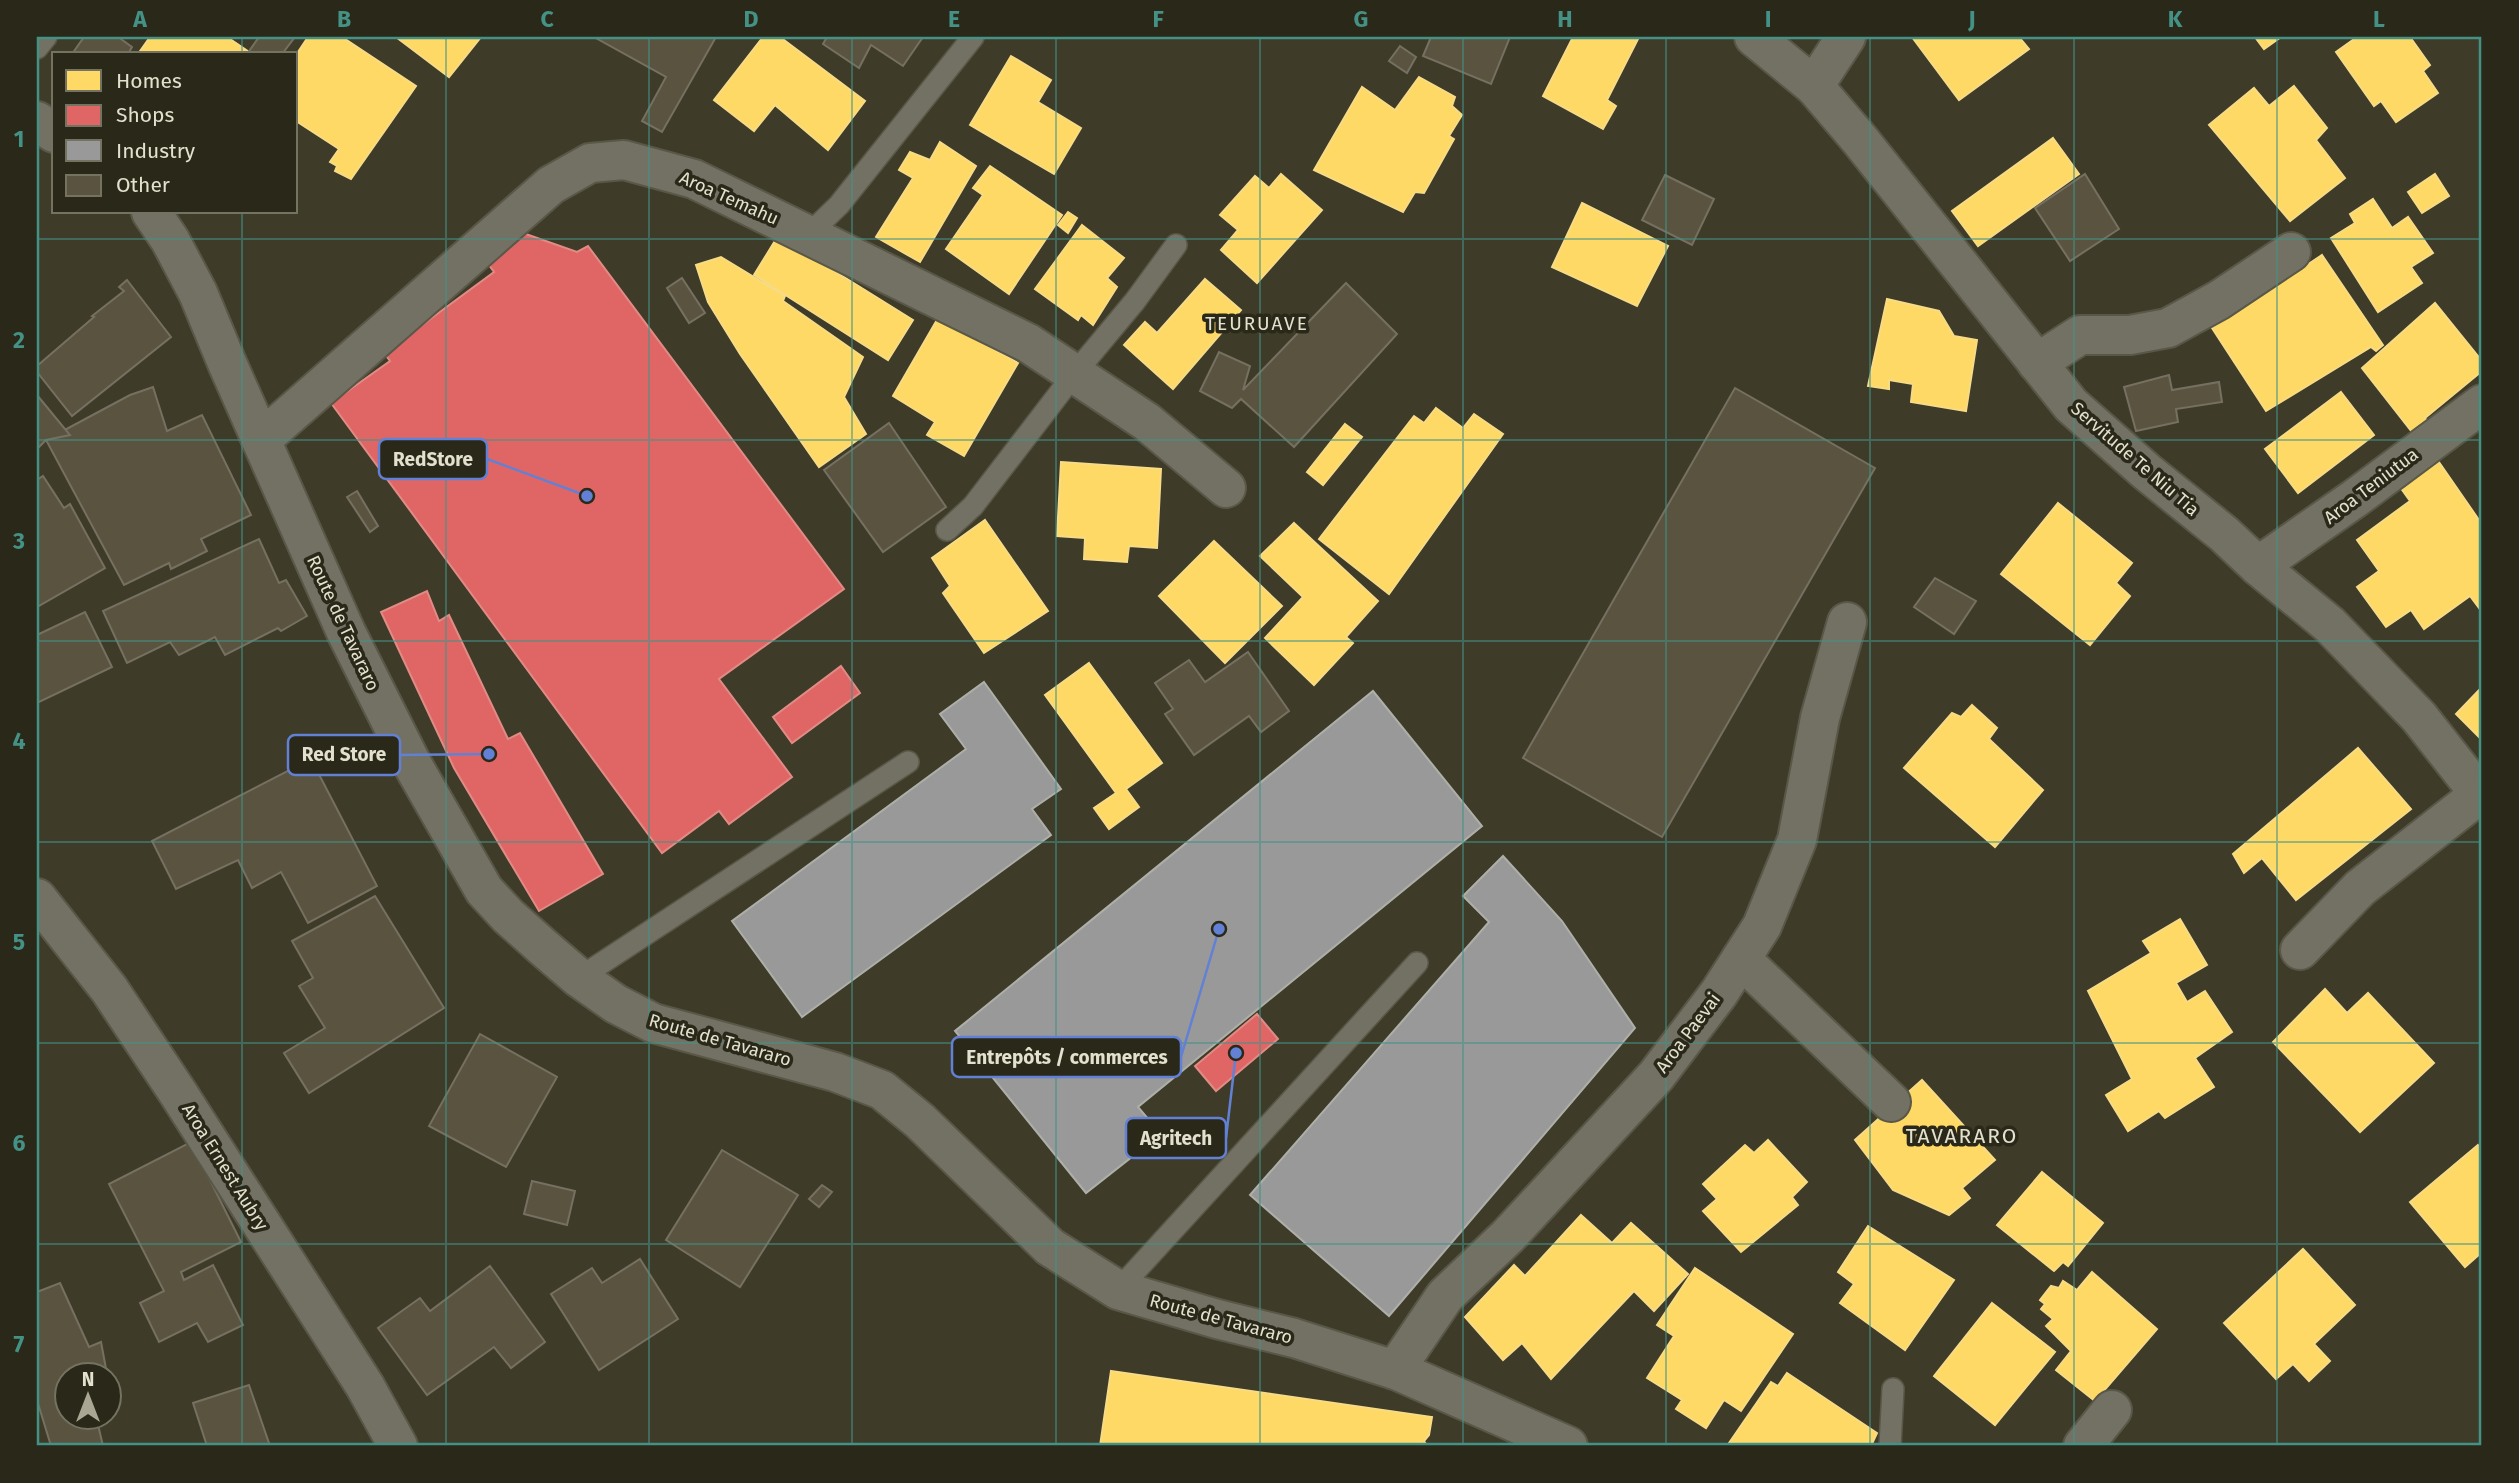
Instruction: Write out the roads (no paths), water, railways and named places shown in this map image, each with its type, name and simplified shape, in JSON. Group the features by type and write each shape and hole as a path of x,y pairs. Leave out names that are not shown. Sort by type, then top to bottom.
{"street":[{"name":"Servitude Te Niu Tia","path":"1754,37 1814,86 2071,405 2330,625 2419,717 2481,796"},
{"path":"1814,86 1846,37"},
{"path":"37,121 52,132"},
{"name":"Aroa Temahu","path":"261,440 551,185 590,163 624,160 694,179 1028,343 1147,422 1226,488"},
{"name":"Route de Tavararo","path":"152,214 170,240 198,293 346,632 411,762 484,890 508,916 579,978 616,1004 653,1023 835,1072 882,1090 920,1121 1050,1247 1118,1290 1294,1338 1395,1370 1568,1446"},
{"path":"2037,363 2080,335 2130,335 2168,328 2219,300 2291,253"},
{"name":"Aroa Teniutua","path":"2258,566 2482,404"},
{"name":"Aroa Paevai","path":"1395,1370 1445,1296 1508,1236 1656,1076 1719,993 1762,926 1797,840 1820,718 1847,622"},
{"path":"2300,950 2360,888 2481,796"},
{"name":"Aroa Ernest Aubry","path":"37,898 109,989 170,1081 365,1385 398,1446"},
{"path":"1741,959 1891,1102"},
{"path":"2082,1446 2112,1410"}],"lane":[{"path":"37,48 46,37"},
{"path":"808,235 839,205 973,37"},
{"path":"947,530 973,506 1176,245"},
{"path":"579,978 908,762"},
{"path":"1118,1290 1417,963"},
{"path":"1890,1446 1893,1389"}],"place":[{"name":"RedStore","path":"587,496"},
{"name":"Red Store","path":"489,754"},
{"name":"Entrepôts / commerces","path":"1219,929"},
{"name":"Agritech","path":"1236,1053"}],"district":[{"name":"TEURUAVE","path":"1257,323"},
{"name":"TAVARARO","path":"1962,1136"}]}
